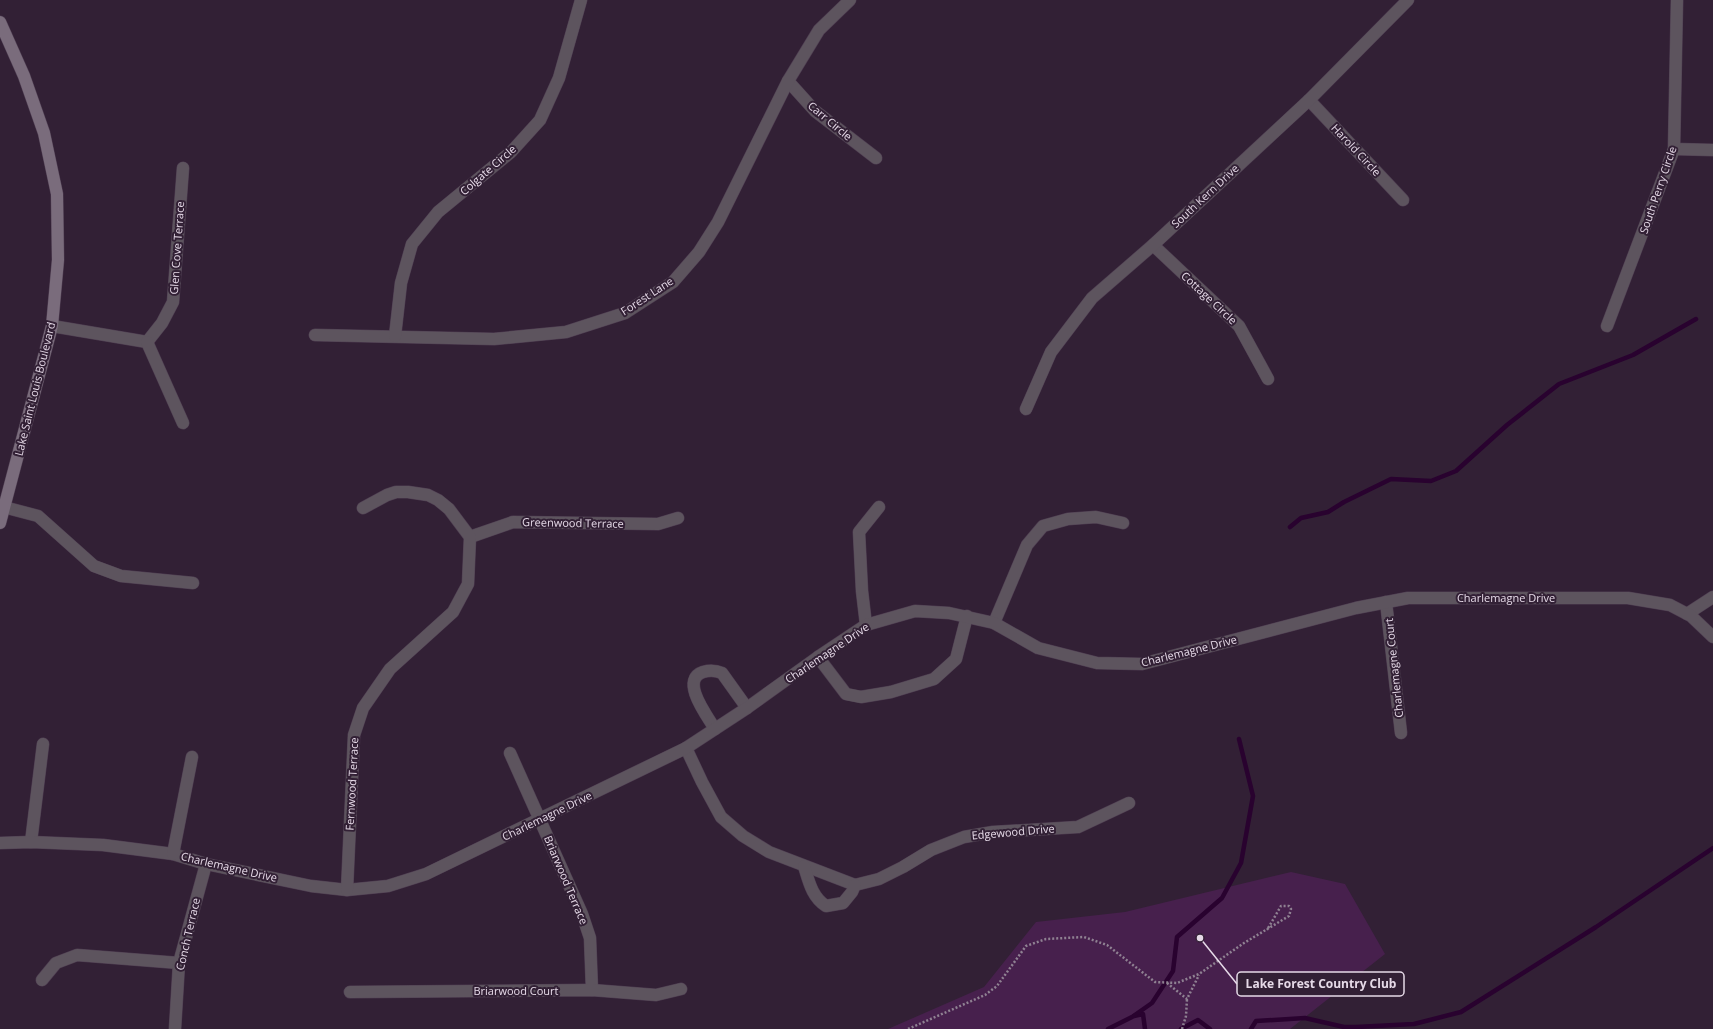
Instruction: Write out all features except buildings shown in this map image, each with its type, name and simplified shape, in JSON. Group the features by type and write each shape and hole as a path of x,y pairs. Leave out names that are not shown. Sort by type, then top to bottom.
{"main road":[{"name":"Lake Saint Louis Boulevard","path":"0,22 24,76 44,133 57,194 58,260 52,326 2,507 0,523"}],"street":[{"name":"Colgate Circle","path":"395,336 401,283 412,244 438,212 511,152 540,120 559,78 581,0"},
{"name":"Forest Lane","path":"315,336 395,336 494,339 566,332 625,313 673,282 699,252 718,222 788,81 819,30 850,0"},
{"name":"South Kern Drive","path":"1026,409 1051,352 1092,298 1153,245 1309,100 1408,0"},
{"name":"South Perry Circle","path":"1607,326 1674,149 1677,0"},
{"name":"Carr Circle","path":"788,81 815,111 876,158"},
{"name":"Harold Circle","path":"1309,100 1403,200"},
{"path":"1674,149 1713,150"},
{"name":"Glen Cove Terrace","path":"147,342 162,324 173,302 183,168"},
{"name":"Cottage Circle","path":"1153,245 1239,326 1268,379"},
{"path":"52,326 147,342 183,423"},
{"path":"363,508 387,495 396,492 408,492 428,496 438,500 449,509 470,537"},
{"path":"2,507 38,516 94,566 121,576 193,583"},
{"path":"866,625 862,591 859,532 879,507"},
{"path":"994,623 1027,545 1043,526 1068,519 1096,517 1123,523"},
{"name":"Greenwood Terrace","path":"470,537 513,522 658,524 678,518"},
{"name":"Fernwood Terrace","path":"347,890 354,735 363,708 390,669 453,612 468,584 470,537"},
{"path":"1687,614 1713,597"},
{"name":"Charlemagne Drive","path":"0,843 31,842 103,845 173,854 206,864 312,886 347,890 388,886 426,874 686,748 747,708 818,657 866,625 915,612 949,613 994,623 1038,648 1097,663 1142,664 1356,608 1408,598 1628,598 1670,605 1687,614 1713,637"},
{"name":"Charlemagne Court","path":"1386,602 1401,733"},
{"path":"818,657 846,694 861,697 891,692 934,679 949,667 956,659 967,616"},
{"path":"715,729 696,697 694,688 695,680 700,673 709,670 722,673 747,708"},
{"path":"31,842 43,744"},
{"path":"686,748 721,817 743,836 769,852 855,885 852,892 843,903 826,906 815,896 810,886 804,866"},
{"name":"Briarwood Terrace","path":"510,753 582,914 590,938 592,990"},
{"path":"173,854 192,756"},
{"name":"Edgewood Drive","path":"855,885 879,878 903,867 931,850 964,837 993,832 1078,827 1129,804"},
{"name":"Conch Terrace","path":"175,1029 180,962 206,864"},
{"path":"42,980 56,964 77,955 180,962"},
{"name":"Briarwood Court","path":"350,992 592,990 656,994 681,989"}],"path":[{"path":"908,1029 985,994 997,986 1026,946 1046,939 1084,938 1107,945 1155,982 1177,983 1199,974 1244,943 1267,930 1289,916 1291,909 1289,906 1281,906 1267,930"},
{"path":"1182,1029 1186,1016 1187,999 1199,974"},
{"path":"1166,982 1187,999"}],"shaded area":[{"path":"1291,872 1345,884 1385,954 1290,1029 888,1029 984,987 1036,922 1125,912"}],"waterway":[{"path":"1290,527 1301,518 1328,512 1344,502 1391,479 1431,481 1456,471 1507,425 1559,384 1633,355 1696,319"},
{"path":"1108,1029 1132,1017 1152,1003 1173,971 1177,937 1222,898 1241,863 1253,796 1239,739"},
{"path":"1251,1029 1256,1021 1305,1018 1344,1027 1414,1024 1461,1012 1596,927 1713,848"},
{"path":"1134,1016 1143,1014 1145,1029"},
{"path":"1181,1029 1198,1020 1210,1029"}],"place":[{"name":"Lake Forest Country Club","path":"1200,938"}]}
